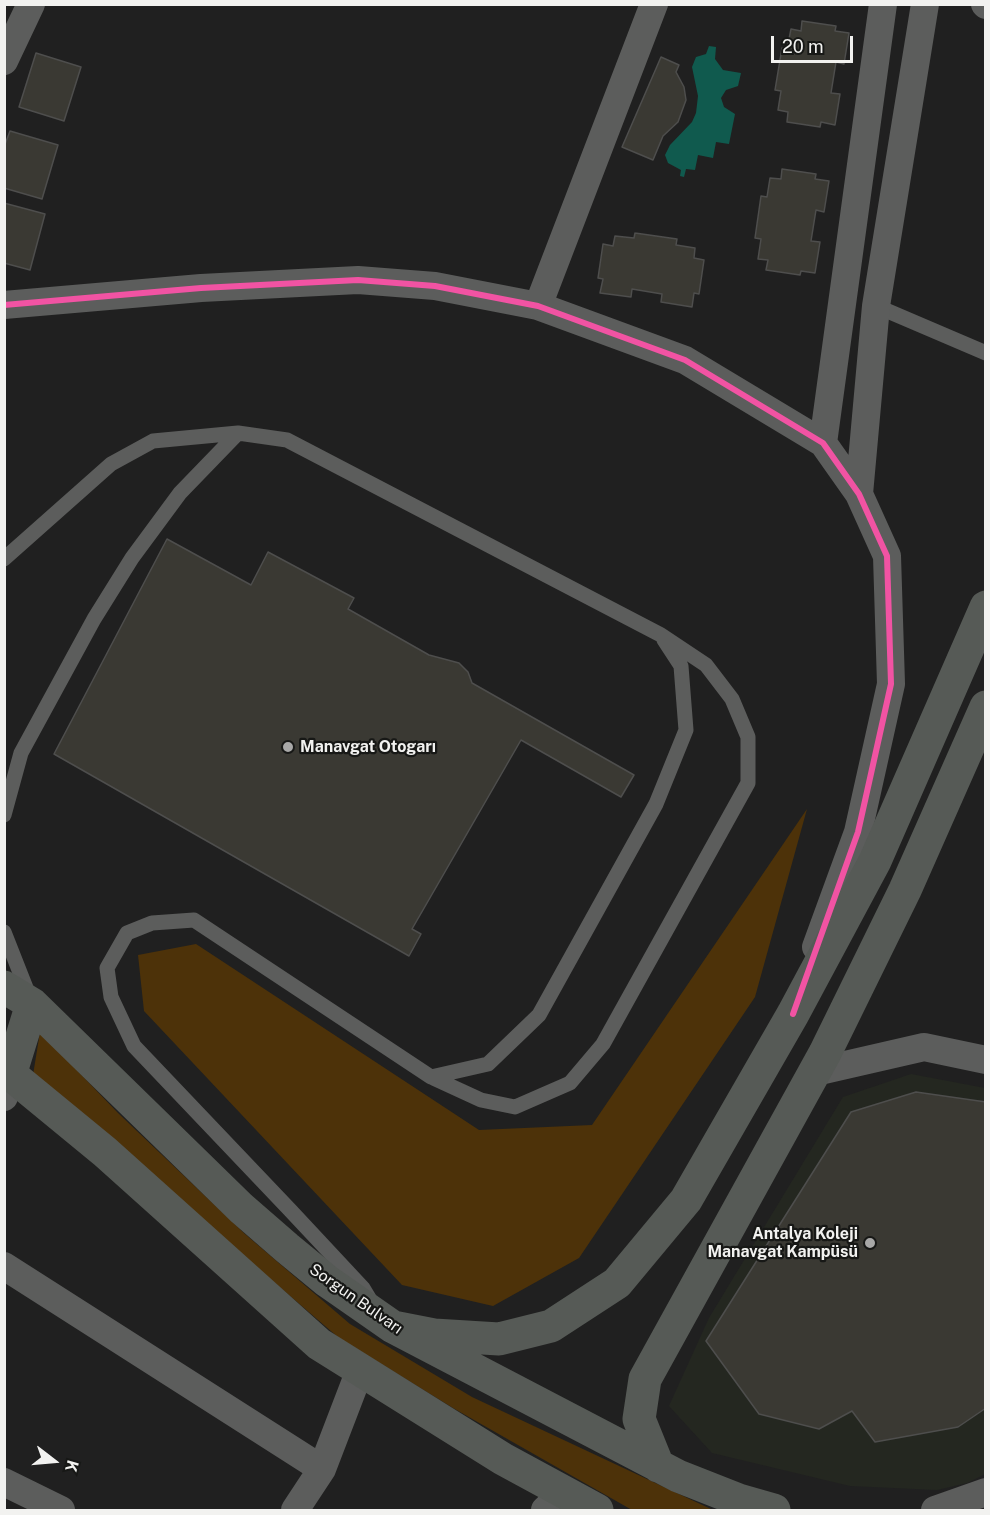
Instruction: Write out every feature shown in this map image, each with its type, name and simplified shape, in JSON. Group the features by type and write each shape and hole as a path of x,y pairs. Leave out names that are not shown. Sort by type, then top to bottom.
{"street":[{"path":"4,62 31,4"},
{"path":"538,306 654,4"},
{"path":"823,443 883,4"},
{"path":"859,494 876,306 925,4"},
{"path":"4,305 201,288 358,280 435,286 538,306 685,360 823,443 859,494 887,556 891,684 858,832 793,1014"},
{"path":"387,1323 434,1335 499,1339 551,1326 617,1282 686,1200 793,1014 875,861 986,607"},
{"path":"658,1466 639,1419 645,1379 815,1072 905,890 986,707"},
{"name":"Sorgun Bulvarı","path":"4,987 32,1004 242,1208 327,1281 387,1323 658,1466 739,1500 774,1510"},
{"path":"32,1004 7,1080 114,1160 319,1344 503,1459 555,1501 597,1510"},
{"path":"815,1072 924,1047 986,1060"},
{"path":"4,1266 322,1469"},
{"path":"295,1510 322,1469 360,1370"},
{"path":"4,1482 61,1510"},
{"path":"935,1510 986,1492"}],"lane":[{"path":"876,306 986,353"},
{"path":"4,815 21,753 106,599 132,558 180,493 238,433"},
{"path":"4,559 111,464 153,441 238,433 287,440 661,635 706,664 732,699 748,737 748,783 603,1044 570,1083 515,1107 480,1100 431,1077 194,920 152,923 127,933 106,968 111,997 134,1046 363,1288 387,1323"},
{"path":"431,1077 488,1064 539,1015 656,804 686,730 681,666 661,635"},
{"path":"4,932 32,1004"}],"shaded area":[{"path":"709,46 716,47 715,59 723,70 741,73 738,86 726,90 721,98 724,107 735,114 729,144 716,142 713,158 698,155 695,170 686,169 684,177 680,176 681,170 668,163 665,155 670,145 692,122 696,113 698,96 692,67 696,57 706,54"},
{"path":"807,809 755,997 579,1258 493,1306 402,1285 144,1011 138,955 196,944 479,1130 592,1125"},
{"path":"40,1032 118,1113 245,1234 350,1324 472,1397 713,1510 632,1510 453,1408 339,1338 33,1075"},
{"name":"Antalya Koleji Manavgat Kampüsü","path":"911,1074 985,1088 985,1474 967,1483 937,1490 850,1486 712,1453 669,1406 709,1318 843,1097"}],"building":[{"path":"802,21 836,26 835,31 849,33 844,64 836,62 831,93 840,94 835,125 821,122 820,127 787,122 788,112 778,110 781,91 775,90 782,48 787,49 791,29 801,31"},
{"path":"36,53 81,67 64,121 19,107"},
{"path":"661,57 679,65 676,72 684,87 686,100 678,122 663,136 653,160 622,147"},
{"path":"10,131 58,145 42,199 4,188 4,147"},
{"path":"782,169 816,174 815,179 829,181 824,212 816,210 811,241 820,242 815,273 801,271 800,275 766,270 768,260 758,259 761,239 755,238 761,196 767,197 770,178 781,179"},
{"path":"4,203 45,214 30,270 4,263"},
{"path":"635,233 677,239 676,245 695,248 694,258 704,260 699,294 694,293 692,307 661,302 662,294 632,289 631,297 600,293 603,279 598,278 603,244 613,246 615,236 634,238"},
{"name":"Manavgat Otogarı","path":"167,539 251,585 268,552 354,598 348,609 429,655 459,663 468,672 472,683 634,775 621,797 521,740 412,929 421,934 409,956 54,754"},
{"name":"Antalya Koleji Manavgat Kampüsü","path":"916,1092 986,1102 986,1408 958,1427 875,1442 852,1411 819,1429 759,1414 706,1341 851,1112"}],"cycle path":[{"path":"4,305 201,288 358,280 435,286 538,306 685,360 823,443 859,494 887,556 891,684 858,832 793,1014"}],"place":[{"name":"Manavgat Otogarı","path":"288,747"},
{"name":"Antalya Koleji Manavgat Kampüsü","path":"870,1243"}]}
